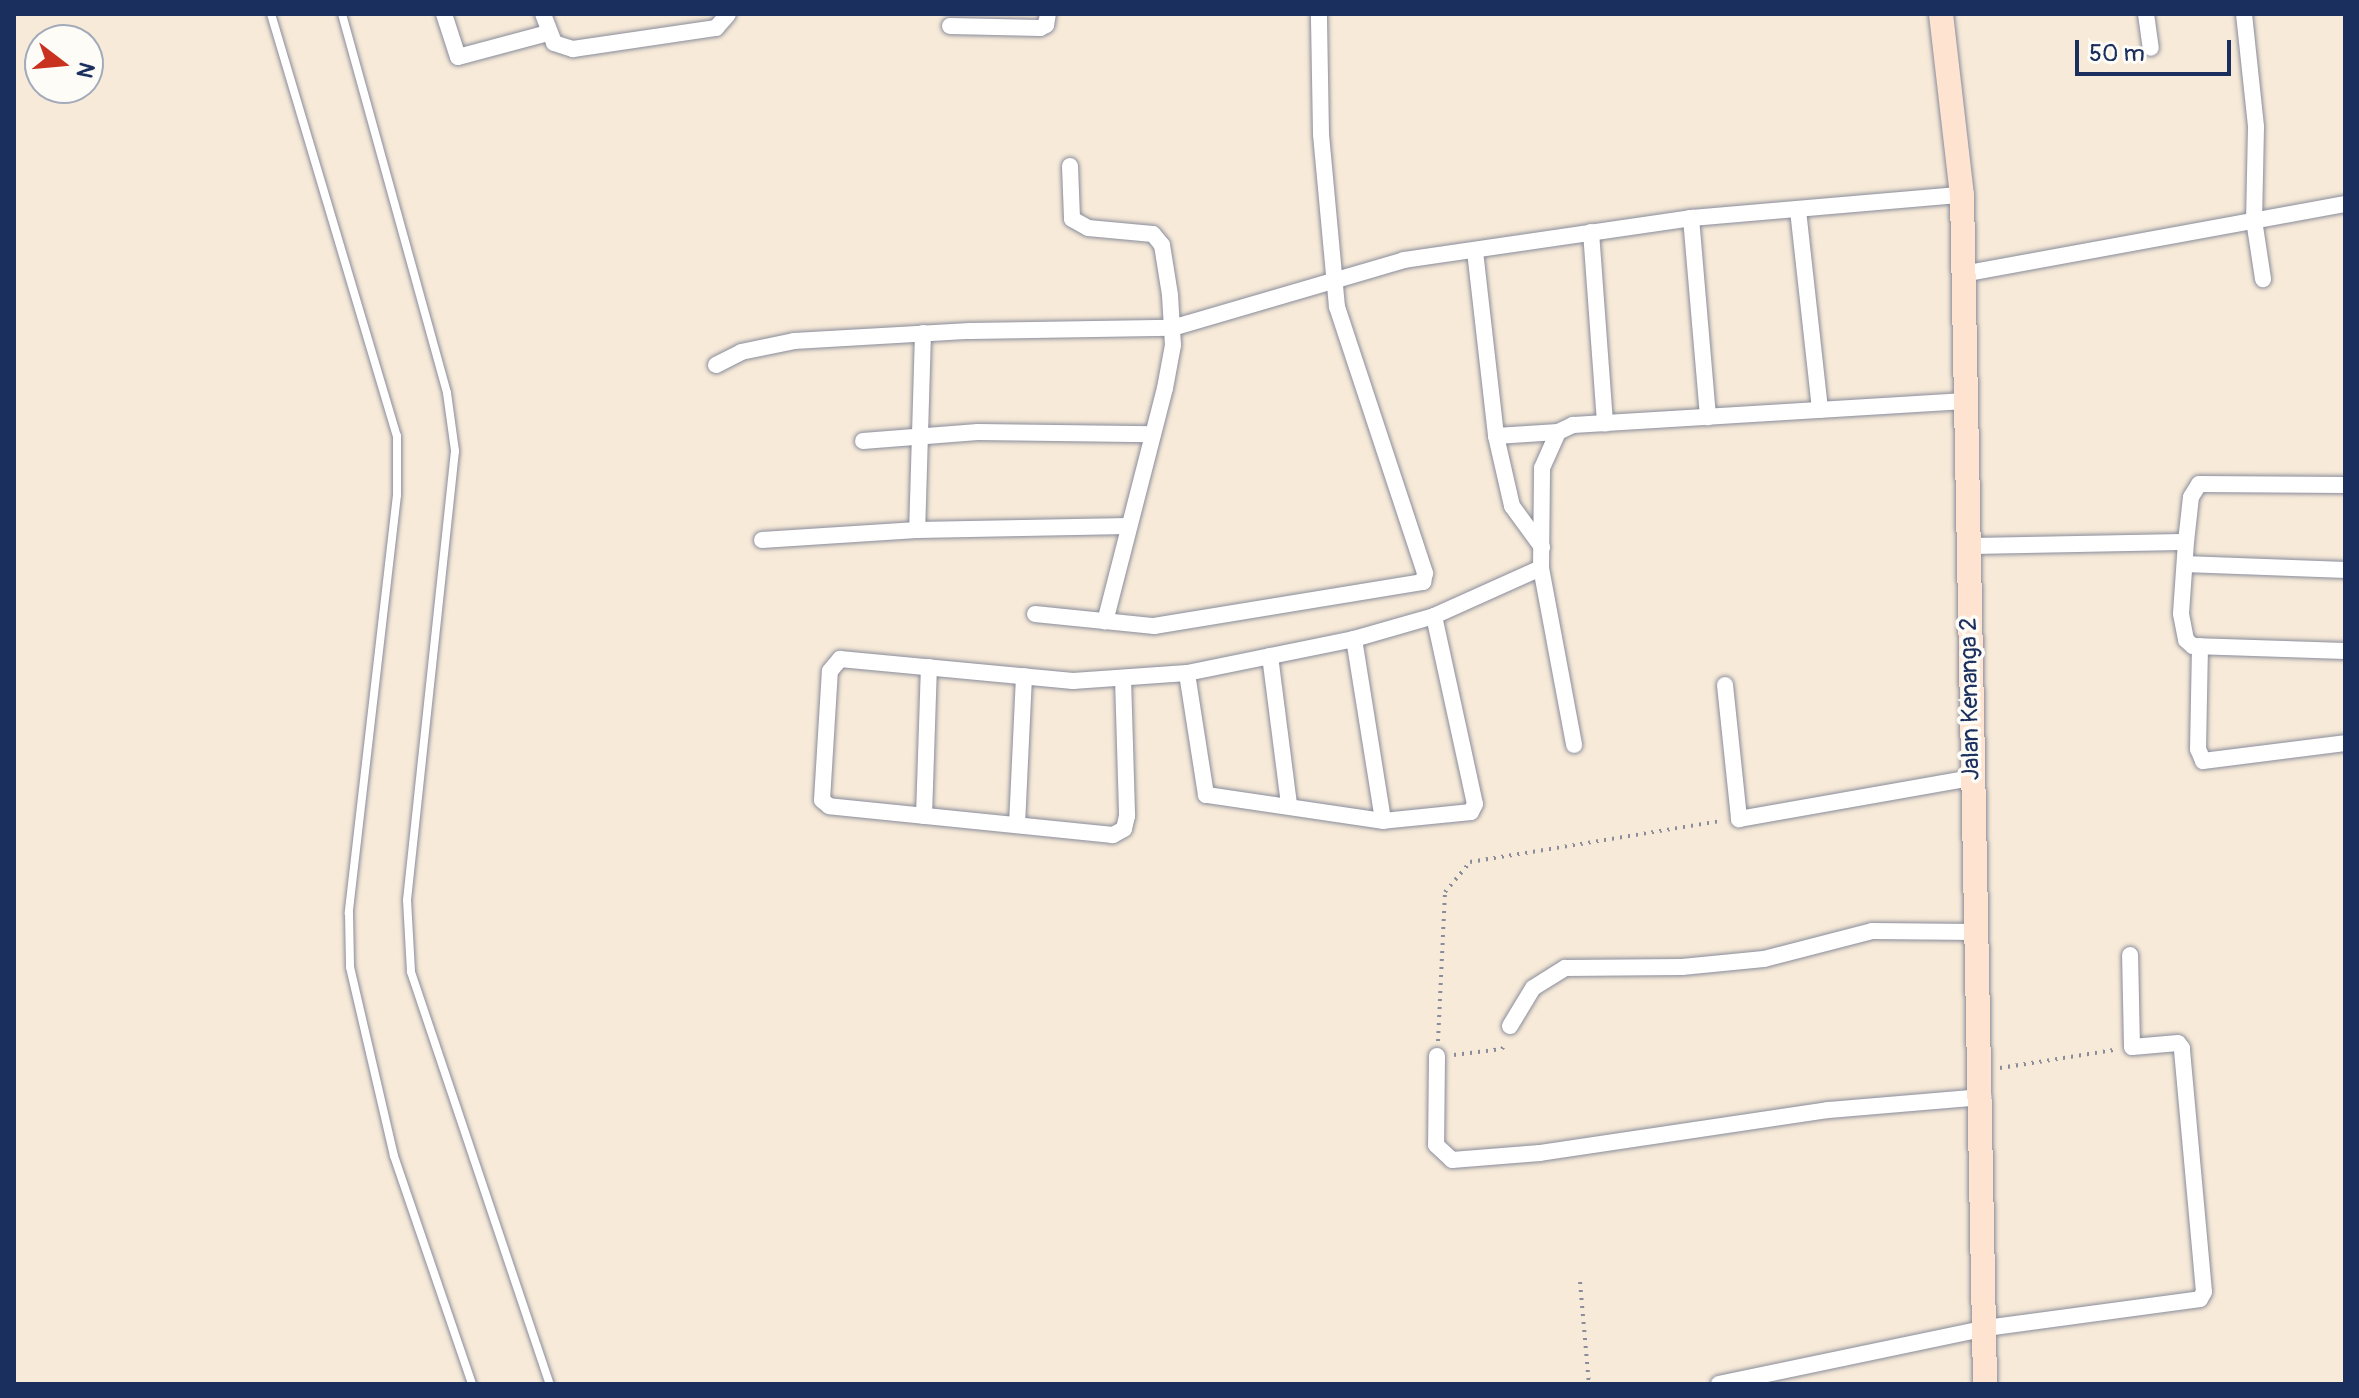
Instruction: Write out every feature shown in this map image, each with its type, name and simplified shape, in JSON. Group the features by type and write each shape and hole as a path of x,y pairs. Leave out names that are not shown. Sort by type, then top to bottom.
{"main road":[{"name":"Jalan Kenanga 2","path":"1941,14 1962,195 1975,932 1983,1071 1978,1214 1986,1328 1985,1384"}],"street":[{"path":"444,14 458,57 548,33"},
{"path":"543,14 554,43 573,49 716,28 728,14"},
{"path":"950,26 1040,28 1046,25 1048,14"},
{"path":"1035,614 1154,626 1423,582 1425,573 1337,307 1321,134 1319,14"},
{"path":"2146,14 2151,48"},
{"path":"2244,14 2256,127 2254,220 2263,279"},
{"path":"1070,166 1069,211 1078,224 1104,231 1140,231 1159,239 1172,328 1153,434 1105,621"},
{"path":"716,365 741,352 794,341 923,333 1172,328 1404,260 1691,218 1962,195"},
{"path":"1963,274 2345,204"},
{"path":"1798,210 1820,410"},
{"path":"1691,218 1708,417"},
{"path":"1591,232 1605,423"},
{"path":"1475,251 1496,436 1512,506 1542,547"},
{"path":"917,530 917,438 923,333"},
{"path":"1496,436 1558,432 1605,423 1965,401"},
{"path":"863,441 978,432 1153,434"},
{"path":"1558,432 1542,468 1541,568 1574,745"},
{"path":"2345,485 2199,484 2191,497 2186,542 2184,633 2193,646 2345,651"},
{"path":"762,540 917,530 1128,526"},
{"path":"1968,546 2186,542"},
{"path":"2185,564 2345,570"},
{"path":"1123,678 1124,829 1113,835 829,806 822,793 833,664 840,659 1024,676 1123,678 1187,673 1354,639 1434,616 1541,568"},
{"path":"1187,673 1206,795 1383,821 1474,809 1434,616"},
{"path":"1354,639 1383,821"},
{"path":"2200,646 2198,749 2203,761 2345,743"},
{"path":"1270,656 1289,805"},
{"path":"924,816 929,667"},
{"path":"1017,825 1024,676"},
{"path":"1725,685 1739,819 1972,778"},
{"path":"1510,1026 1533,988 1565,968 1682,967 1764,959 1872,931 1975,932"},
{"path":"1719,1384 1986,1328 2192,1303 2204,1292 2182,1048 2178,1043 2132,1047 2130,955"},
{"path":"1437,1056 1436,1145 1452,1160 1540,1153 1828,1110 1983,1097"}],"lane":[{"path":"271,14 397,436 397,495 349,913 350,967 394,1156 472,1384"},
{"path":"342,14 447,393 455,451 407,900 411,972 550,1384"}],"path":[{"path":"1510,1026 1502,1049 1437,1056 1445,892 1470,862 1508,852 1608,842 1664,827 1739,819"},
{"path":"1983,1071 2132,1047"},
{"path":"1580,1282 1589,1384"}]}
